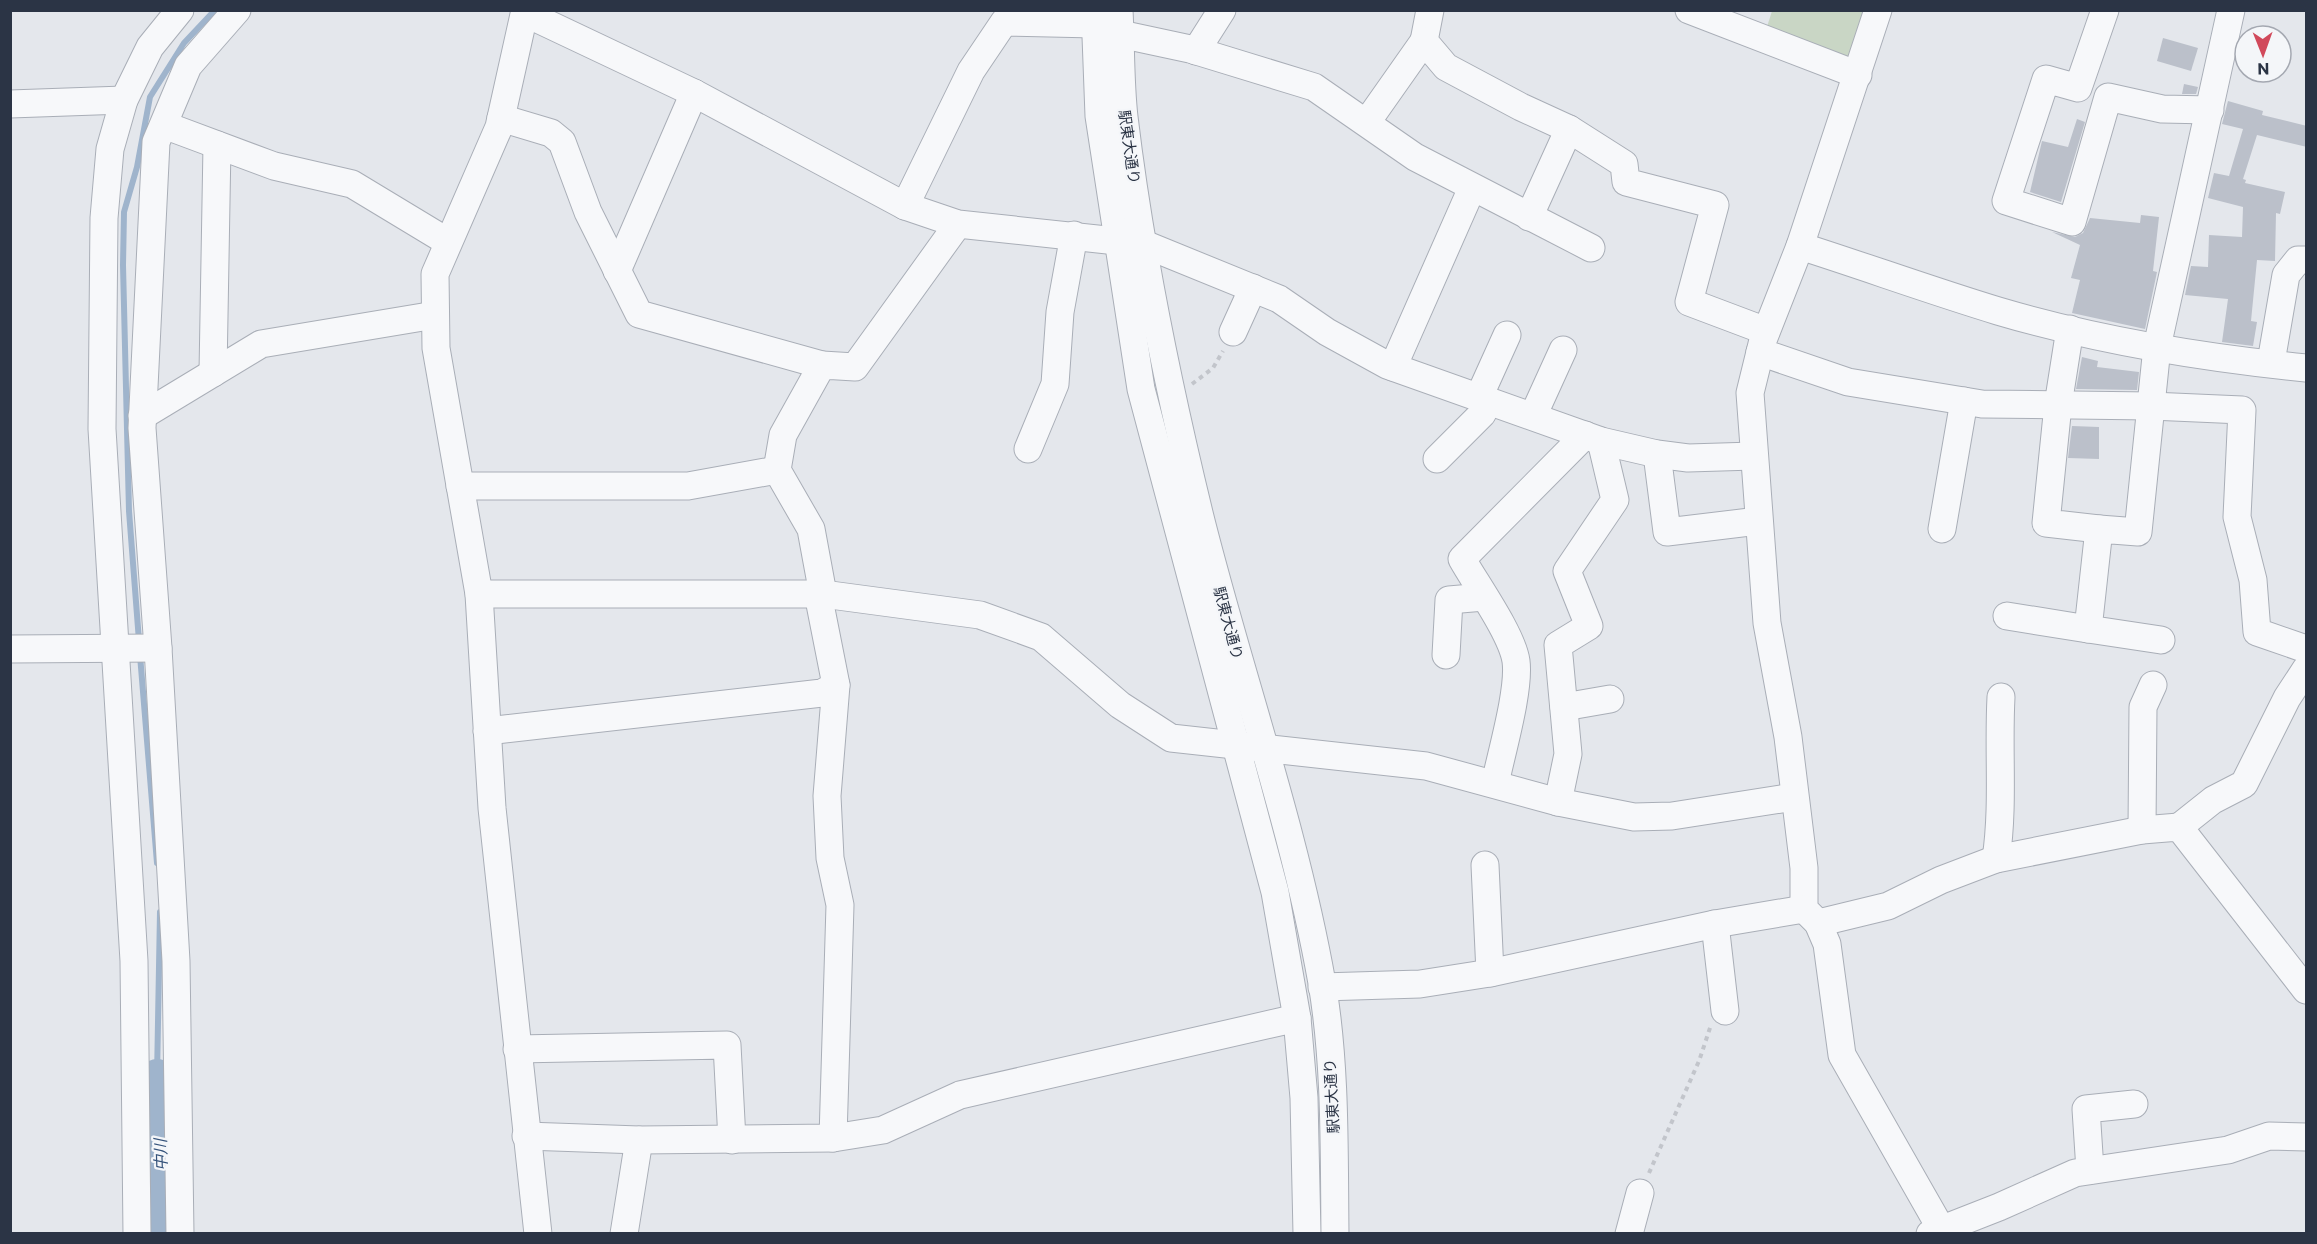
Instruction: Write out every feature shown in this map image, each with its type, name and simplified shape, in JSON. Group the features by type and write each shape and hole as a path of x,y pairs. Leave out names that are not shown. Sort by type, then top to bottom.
{"street":[{"path":"137,1233 134,961 102,429 104,218 110,149 124,100 150,48 180,10"},
{"path":"180,1233 176,961 142,422 156,142 188,66 237,10"},
{"path":"1196,51 1222,10"},
{"path":"1367,122 1424,41 1430,10"},
{"path":"1689,10 1858,75"},
{"path":"1878,10 1800,246 1763,342 1750,393 1767,623 1788,737 1811,916 1827,944 1842,1055 1939,1232 2075,1173 2228,1150 2269,1136 2307,1137"},
{"path":"2078,88 2105,10"},
{"path":"2070,329 2058,405 2046,524 2138,532 2157,347 2231,10"},
{"path":"538,1233 492,808 479,594 436,348 435,315 435,274 501,118 525,12 694,93 905,206 958,224 1144,244 1279,299 1327,332 1393,367 1593,438 1657,454 1706,459 1754,456"},
{"path":"905,206 971,71 1004,22 1095,17"},
{"name":"駅東大通り","path":"1095,17 1100,116 1141,389 1250,747 1303,886 1322,987 1333,1094 1335,1233"},
{"path":"1120,22 1196,51 1314,87 1367,122 1415,158 1592,248"},
{"name":"駅東大通り","path":"1120,22 1124,115 1144,244 1171,392 1201,518 1250,747 1297,1018 1304,1098 1307,1233"},
{"path":"1424,41 1446,67 1521,107 1569,129 1624,164 1626,182 1715,205 1689,302 1763,342 1848,382 1982,404 2151,405 2242,410 2238,517 2253,580 2257,632 2307,649"},
{"path":"2108,97 2072,222 2006,201 2046,79 2108,97 2162,109 2210,110"},
{"path":"618,271 694,93"},
{"path":"10,104 124,100"},
{"path":"501,118 551,133 562,142 588,212 639,314 822,365 855,367 958,224"},
{"path":"164,125 274,166 352,184 448,242"},
{"path":"1529,217 1569,129"},
{"path":"213,374 217,146"},
{"path":"1393,367 1472,188"},
{"path":"1028,449 1055,384 1060,312 1074,235"},
{"path":"1800,246 1999,311 2070,329 2157,347 2307,368"},
{"path":"2271,362 2286,275 2298,260 2307,260"},
{"path":"1233,332 1252,288"},
{"path":"102,429 142,422 261,344 435,315"},
{"path":"1437,459 1482,414 1484,399 1507,335"},
{"path":"1533,416 1563,350"},
{"path":"822,365 783,435 777,470 811,529 836,685 827,796 830,858 840,906 833,1138"},
{"path":"1942,528 1964,401"},
{"path":"1495,784 1510,712 1516,661 1507,637 1462,559 1593,438"},
{"path":"1558,802 1568,754 1558,645 1589,626 1567,571 1615,500 1593,438"},
{"path":"1657,454 1668,532 1758,521"},
{"path":"460,486 688,486 777,470"},
{"path":"2088,629 2099,529"},
{"path":"479,594 821,594 980,615 1041,637 1120,705 1171,738 1426,766 1558,802 1643,816 1672,816 1794,797"},
{"path":"1446,655 1449,600 1484,597"},
{"path":"2007,616 2161,640"},
{"path":"10,649 158,648"},
{"path":"1322,987 1420,984 1490,973 1715,924 1811,916 1888,906 1941,880 1996,859 2142,830 2179,827 2213,800 2244,784 2287,698 2307,669"},
{"path":"487,731 822,693 836,685"},
{"path":"2142,830 2143,707 2153,685"},
{"path":"1996,859 2002,819 1999,741 2001,697"},
{"path":"1564,707 1610,699"},
{"path":"2179,827 2307,990"},
{"path":"1485,865 1490,973"},
{"path":"1715,924 1725,1011"},
{"path":"526,1136 639,1140 833,1138 883,1130 960,1095 1297,1018"},
{"path":"517,1049 727,1045 732,1140"},
{"path":"2090,1170 2086,1109 2134,1104"},
{"path":"624,1233 639,1140"},
{"path":"1629,1233 1640,1192"}],"path":[{"path":"1171,392 1185,390 1213,368 1233,332"},
{"path":"1640,1192 1700,1061 1710,1025 1725,1011"}],"green space":[{"path":"1772,11 1870,11 1847,62 1766,30"}],"building":[{"path":"2163,38 2198,48 2191,71 2157,61"},
{"path":"2184,84 2198,87 2196,94 2182,94"},
{"path":"2228,101 2263,111 2262,115 2307,126 2307,147 2257,135 2243,179 2246,180 2245,183 2285,192 2280,214 2276,213 2275,261 2257,260 2251,321 2257,322 2253,346 2222,342 2228,299 2185,295 2191,266 2208,267 2209,235 2242,237 2243,207 2208,198 2214,173 2229,176 2243,129 2222,124"},
{"path":"2077,119 2085,122 2061,202 2030,192 2042,141 2068,147"},
{"path":"2141,215 2159,217 2153,271 2157,272 2145,329 2072,313 2080,280 2071,278 2080,245 2052,232 2075,237 2083,233 2090,218 2140,223"},
{"path":"2082,357 2098,361 2097,367 2139,372 2137,390 2076,389"},
{"path":"2072,426 2099,427 2099,459 2068,458"}],"waterway":[{"path":"139,641 129,511 123,265 124,212 137,167 150,97 184,43 215,10"},
{"path":"140,655 157,863"},
{"path":"157,1077 160,912"},
{"name":"中川","path":"157,1077 163,1234"}]}
